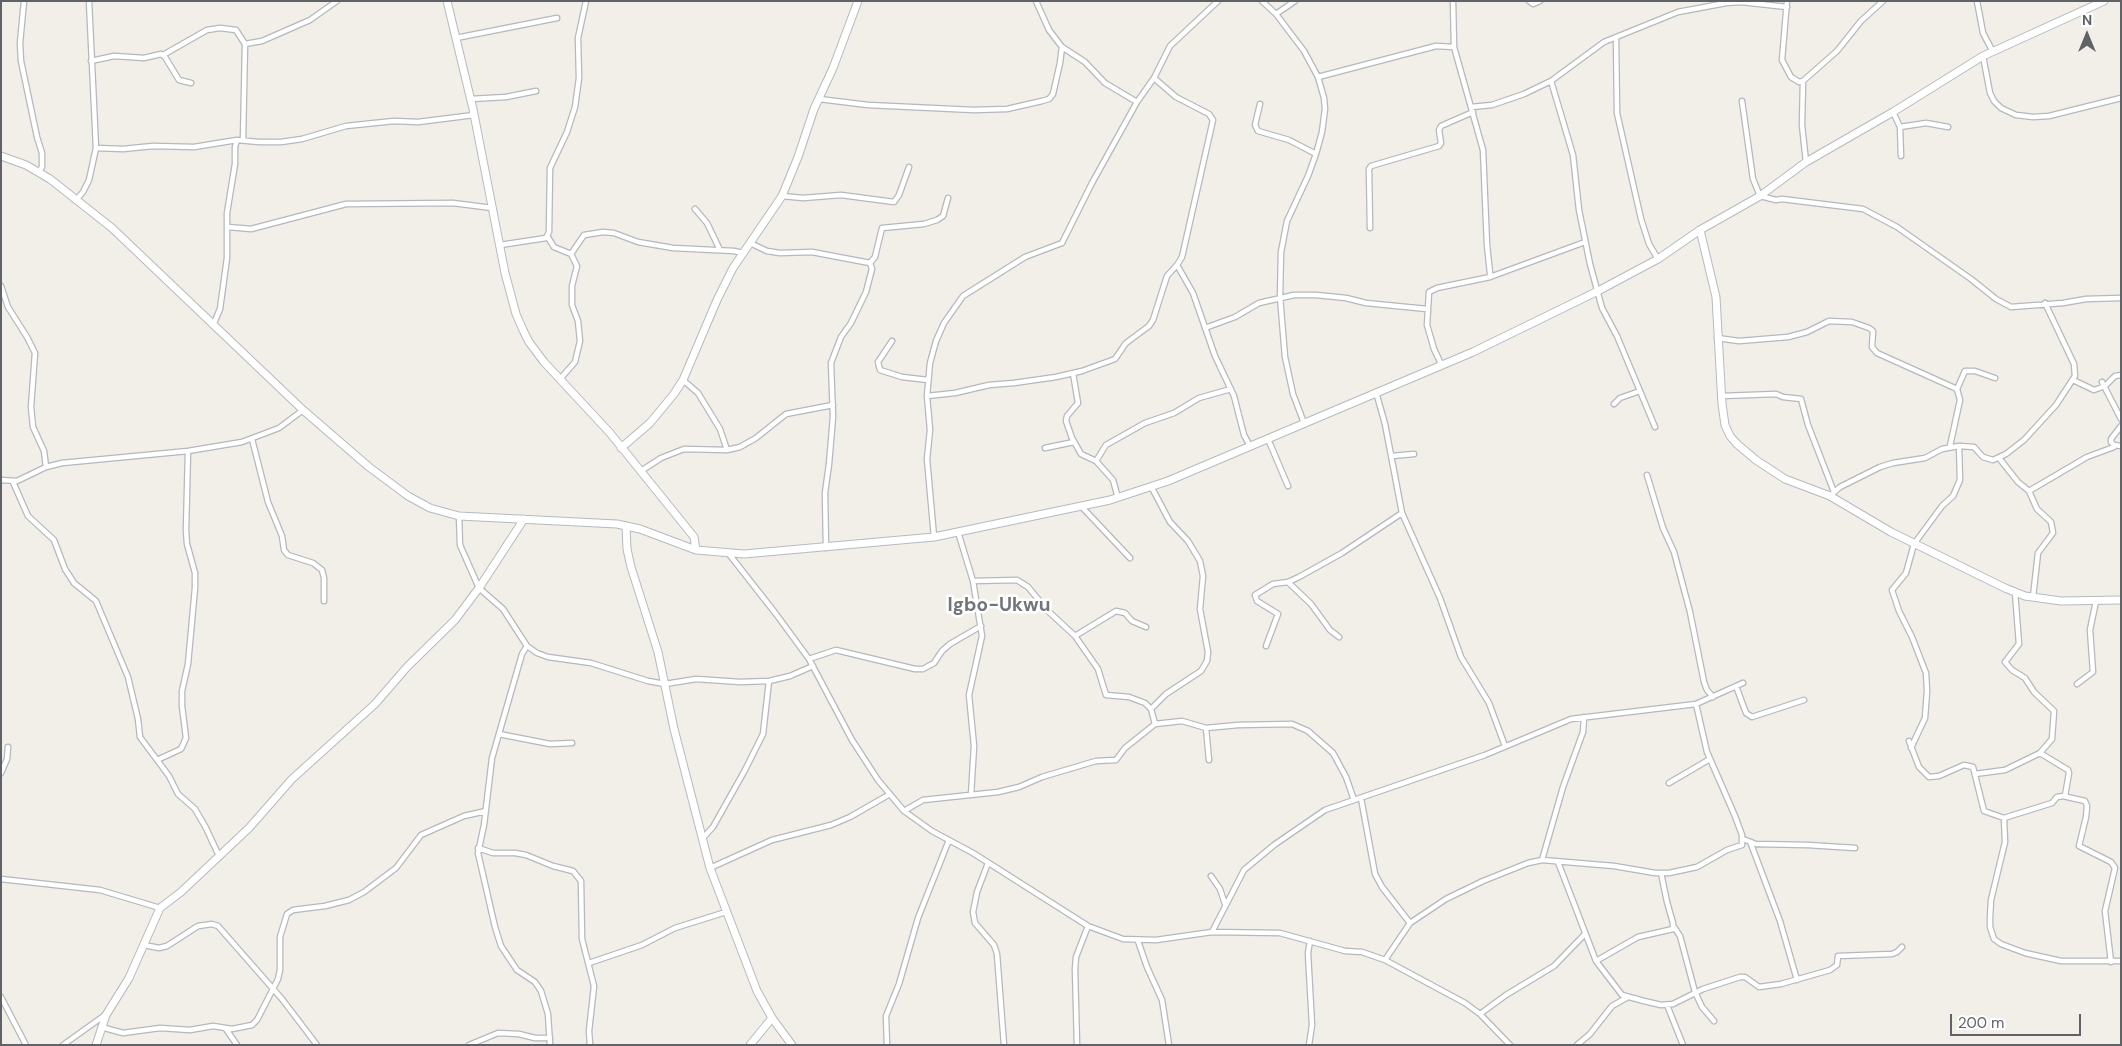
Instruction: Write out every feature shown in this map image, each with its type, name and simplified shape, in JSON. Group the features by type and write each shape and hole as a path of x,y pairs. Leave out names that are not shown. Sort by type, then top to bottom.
{"main road":[{"path":"448,1 474,115 500,245 516,314 523,330 529,342 621,448 691,533 696,540 696,550"},
{"path":"621,448 663,409 683,380 723,285 782,196 858,1"},
{"path":"1,156 39,172 77,199 112,228 214,323 303,410 369,467 408,496 430,508 459,516 599,522 626,526 640,529 696,550 729,554 826,548 934,537 1118,498 1152,488 1473,352 1658,260 1700,230 1760,196 1806,162 1893,112 1982,56 2104,1"},
{"path":"1700,230 1716,297 1721,396 1726,425 1730,436 1737,444 1756,460 1785,479 1832,494 1914,544 2015,592 2061,601 2121,600"},
{"path":"96,1045 106,1015 125,985 160,908 249,828 292,779 375,704 407,667 455,620 479,588 524,518"},
{"path":"626,526 626,549 658,652 678,748 710,868 757,991 772,1018 792,1045"},
{"path":"687,547 691,533"},
{"path":"750,1045 772,1018"}],"street":[{"path":"24,1 20,44 21,61 42,153 42,167 39,172"},
{"path":"77,199 89,180 96,148 89,1"},
{"path":"246,44 262,41 310,20 337,1"},
{"path":"560,379 575,362 580,341 578,322 572,305 572,286 577,266 571,254 554,247 547,236 550,168 570,126 576,107 579,78 578,38 586,1"},
{"path":"1036,1 1049,30 1062,47 1085,62 1105,83 1137,102"},
{"path":"1208,1 1211,7"},
{"path":"934,537 927,459 930,430 927,396 928,380 936,341 944,323 963,296 1026,257 1062,243 1092,183 1137,102 1154,78 1170,46 1197,23 1218,1"},
{"path":"1262,1 1276,14 1304,50 1318,77 1324,98 1325,109 1316,154 1283,233 1280,297 1285,356 1293,394 1304,423"},
{"path":"1276,14 1295,1"},
{"path":"1453,1 1454,46 1483,156 1490,277"},
{"path":"1529,1 1533,4 1540,1"},
{"path":"1370,228 1370,166 1439,146 1441,143 1438,130 1441,126 1472,110 1508,101 1550,81 1604,42 1678,12 1726,3 1787,4 1782,60 1791,77 1799,82 1837,51 1862,21 1883,1"},
{"path":"1977,1 1983,33 1993,52"},
{"path":"456,38 557,18"},
{"path":"91,61 114,56 144,58 163,55 207,30 220,28 236,30 246,44 243,140"},
{"path":"1616,37 1617,113 1641,219 1649,244 1658,260"},
{"path":"1318,77 1436,46 1454,46"},
{"path":"819,99 868,105 974,110 1007,109 1049,99 1053,94 1062,47"},
{"path":"163,55 179,80 184,83 191,83"},
{"path":"1982,56 1990,93 1994,101 2001,108 2016,115 2049,116 2121,98"},
{"path":"927,396 1074,372 1115,359 1134,336 1149,326 1153,320 1167,276 1177,266 1182,257 1213,120 1209,114 1176,97 1154,78"},
{"path":"1550,81 1573,155 1579,210 1585,242 1602,308 1617,336 1655,427"},
{"path":"1802,81 1802,125 1806,162"},
{"path":"470,99 506,97 536,92"},
{"path":"1742,101 1754,179 1760,196 1776,200 1791,200 1863,209 1897,227 1926,246 2005,305 2016,308 2045,303 2063,304 2086,299 2121,298"},
{"path":"1260,104 1255,125 1258,131 1289,140 1316,154"},
{"path":"1893,112 1900,127 1901,156"},
{"path":"96,148 123,149 153,146 194,146 237,140 281,142 302,139 346,126 394,121 418,122 474,115"},
{"path":"1900,127 1926,123 1948,127"},
{"path":"214,323 220,309 227,258 227,213 237,140"},
{"path":"782,196 803,198 841,194 894,202 899,195 909,167"},
{"path":"870,263 875,257 882,228 924,224 937,220 942,216 948,198"},
{"path":"228,227 251,229 346,204 453,203 492,208"},
{"path":"695,209 707,223 720,250"},
{"path":"571,254 584,235 603,232 614,233 638,242 674,248 743,253"},
{"path":"500,245 541,239 547,236"},
{"path":"1442,364 1430,337 1427,309 1429,292 1432,289 1490,277 1585,242"},
{"path":"750,244 780,254 812,252 870,263"},
{"path":"826,548 825,493 831,448 833,405 831,363 841,337 851,323 866,292 872,269 870,263"},
{"path":"1177,266 1193,293 1205,328 1236,400 1244,435 1250,446"},
{"path":"1,286 8,307 35,353 31,407 32,427 44,451 46,467"},
{"path":"1205,328 1235,317 1259,303 1280,297 1316,295 1346,298 1366,303 1427,309"},
{"path":"1721,396 1776,394 1783,397 1801,399 1832,494 1840,487 1880,467 1925,458 1950,446 1974,447 1983,457 1989,460 1999,458 2024,440 2038,426 2056,405 2075,376 2074,364 2045,303"},
{"path":"1717,338 1739,342 1788,337 1807,332 1824,322 1836,320 1852,322 1873,331 1872,347 1877,353 1957,389"},
{"path":"892,341 878,362 880,370 902,378 928,380"},
{"path":"1950,446 1960,400 1957,389 1965,370 1975,371 1994,378"},
{"path":"1074,372 1078,403 1066,421 1081,454 1096,461 1113,480 1118,498"},
{"path":"2073,380 2094,390 2115,376 2121,375"},
{"path":"683,380 698,393 720,429 727,450"},
{"path":"2103,384 2121,419"},
{"path":"1096,461 1106,445 1146,423 1174,413 1199,398 1231,389"},
{"path":"1614,404 1620,398 1640,391"},
{"path":"1376,392 1392,456 1402,513 1440,598 1461,657 1489,703 1505,746"},
{"path":"640,472 660,458 684,449 727,450 740,447 756,438 786,414 833,405"},
{"path":"1,480 13,482 46,467 72,462 188,451 252,439 279,428 303,410"},
{"path":"2114,445 2112,439 2121,426"},
{"path":"252,439 268,502 281,531 286,553 312,563 322,570 324,600"},
{"path":"1268,439 1288,486"},
{"path":"1046,448 1074,442"},
{"path":"2029,491 2087,457 2114,447 2114,445"},
{"path":"2114,445 2121,446"},
{"path":"1911,748 1925,718 1926,673 1892,590 1906,573 1914,544 1942,506 1953,496 1960,480 1959,446"},
{"path":"157,760 181,749 186,738 182,691 188,664 195,588 195,573 187,544 186,530 188,451"},
{"path":"1392,456 1414,454"},
{"path":"1999,458 2018,482 2029,491 2038,509 2051,522 2053,534 2038,553 2034,597"},
{"path":"1647,475 1662,528 1674,552 1690,612 1704,682 1713,698"},
{"path":"13,482 28,516 52,537 65,569 74,583 96,601 128,677 138,719 140,737 170,776 178,794 194,809 206,828 219,856"},
{"path":"1150,709 1166,694 1201,671 1207,661 1208,652 1200,609 1203,576 1200,561 1188,541 1170,522 1152,488"},
{"path":"1082,506 1130,558"},
{"path":"1266,646 1278,614 1257,601 1255,595 1273,584 1288,582 1342,553 1402,513"},
{"path":"459,516 460,546 479,588 503,609 527,646 537,653 548,657 591,663 664,684 696,679 740,682 769,681 790,676 813,666"},
{"path":"958,532 973,581 982,636 970,695 974,746 972,795"},
{"path":"729,554 809,659 852,740 878,780 904,811 932,831 988,863 1088,926 1123,939 1138,941 1212,932 1280,933 1345,951 1362,952 1384,960 1446,991 1480,1014 1510,1045"},
{"path":"973,581 1017,580 1028,587 1048,611 1060,620 1075,636 1098,669 1106,695 1138,699 1150,709 1155,724"},
{"path":"1288,582 1311,604 1330,630 1339,637"},
{"path":"1975,774 2006,770 2040,753 2052,739 2054,711 2034,692 2025,678 2012,670 2005,662 2020,644 2015,592"},
{"path":"2077,684 2093,672 2090,630 2096,601"},
{"path":"1075,636 1116,611 1125,613 1132,621 1146,627"},
{"path":"809,659 836,650 920,669 934,663 950,644 981,626"},
{"path":"527,646 522,654 492,758 486,811 478,848 479,862 501,946 517,970 539,986 548,1014 550,1045"},
{"path":"702,839 713,827 745,770 762,734 769,681"},
{"path":"1212,932 1238,879 1249,865 1324,810 1486,755 1571,719 1696,704 1743,683"},
{"path":"1736,686 1746,713 1752,717 1804,700"},
{"path":"1384,960 1410,923 1446,900 1482,881 1522,865 1542,860 1614,866 1661,873 1684,871 1697,867 1727,850 1740,847 1743,839 1726,792 1710,759 1696,704"},
{"path":"1542,860 1563,787 1583,732 1584,717"},
{"path":"904,811 922,800 972,795 1019,787 1096,761 1116,760 1125,748 1155,724 1182,721 1206,728 1238,725 1292,724 1308,730 1334,753 1346,777 1354,800"},
{"path":"1206,728 1209,760"},
{"path":"499,734 550,744 572,742"},
{"path":"1908,741 1919,767 1929,777 1939,776 1964,765 1973,767 1984,811 2004,818 2052,803 2057,797 2065,796 2085,801 2087,806 2080,842 2081,849 2111,862 2115,868 2105,910 2111,962"},
{"path":"1,773 7,759 8,747"},
{"path":"2040,753 2068,770 2065,796"},
{"path":"1669,783 1710,759"},
{"path":"710,868 772,840 832,825 890,794"},
{"path":"1361,798 1375,874 1382,887 1410,923"},
{"path":"101,1027 123,1033 160,1028 190,1030 213,1026 226,1028 252,1025 257,1020 273,989 280,970 280,937 287,914 293,910 325,906 349,900 364,892 396,868 421,835 464,816 486,811"},
{"path":"2004,818 2005,842 1991,900 1990,927 1994,939 2001,944 2025,953 2051,959 2121,961"},
{"path":"1743,839 1751,844 1855,848"},
{"path":"886,1045 886,1016 918,918 949,840"},
{"path":"1751,844 1780,921 1797,980"},
{"path":"478,848 493,853 526,855 553,866 573,871 581,881 582,939 594,986 589,1031 590,1045"},
{"path":"1558,862 1584,935 1596,961 1617,989 1628,997 1667,1005 1687,998 1696,992 1740,977 1764,988 1830,970 1837,965 1838,956 1892,954 1902,947"},
{"path":"988,863 974,903 974,912 975,923 994,945 997,954 1004,1045"},
{"path":"1661,873 1674,927 1680,936 1696,992 1702,1007 1714,1021"},
{"path":"1211,876 1220,889 1225,904"},
{"path":"1,879 100,890 160,908"},
{"path":"589,963 635,948 675,928 726,912"},
{"path":"144,945 159,948 167,946 193,928 212,924 218,926 273,989 318,1045"},
{"path":"1077,1045 1076,957 1088,926"},
{"path":"1596,961 1638,936 1671,930 1674,927"},
{"path":"1480,1014 1506,995 1554,966 1584,935"},
{"path":"1138,941 1162,1000 1169,1045"},
{"path":"1309,1045 1312,1025 1308,954 1310,941"},
{"path":"1,997 26,1045"},
{"path":"1577,1045 1590,1034 1612,1006 1628,997"},
{"path":"1667,1005 1683,1045"},
{"path":"63,1045 106,1015"},
{"path":"226,1028 237,1045"},
{"path":"469,1045 498,1033 550,1038"}],"district":[{"name":"Igbo-Ukwu","path":"999,606"}]}
